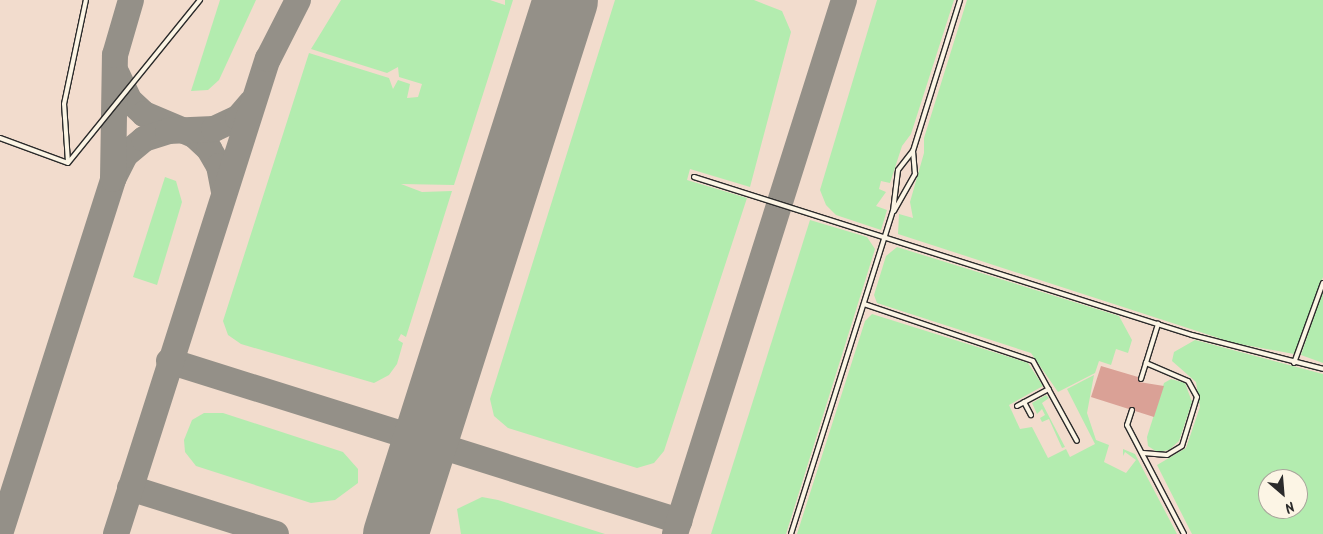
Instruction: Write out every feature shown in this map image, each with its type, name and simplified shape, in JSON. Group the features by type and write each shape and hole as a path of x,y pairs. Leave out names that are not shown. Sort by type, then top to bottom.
{"lane":[{"path":"68,163 64,104 86,0"},
{"path":"68,163 200,0"},
{"path":"894,211 898,170 912,151 960,0"},
{"path":"0,138 68,163"},
{"path":"791,534 894,211 915,174 912,151"},
{"path":"694,177 1158,324 1323,369"},
{"path":"1294,362 1323,283"},
{"path":"864,304 1028,357 1050,389 1077,441"},
{"path":"1141,378 1158,324"},
{"path":"1143,453 1167,456 1182,446 1197,397 1188,381 1146,363"},
{"path":"1017,406 1050,389"},
{"path":"1024,402 1031,415"},
{"path":"1132,410 1127,426 1143,453 1184,534"}],"shaded area":[{"path":"0,0 1323,0 1323,534 0,534"}],"green space":[{"path":"220,0 256,0 219,80 208,90 191,91"},
{"path":"341,0 490,0 505,5 505,0 513,0 454,185 401,184 422,192 452,191 406,337 401,334 398,340 403,343 397,364 389,375 374,383 241,344 228,335 223,321 309,53 389,78 393,89 398,80 410,84 407,98 418,97 422,84 399,77 398,67 387,73 311,49"},
{"path":"615,0 754,0 782,11 791,32 750,187 690,169 687,180 747,198 664,451 654,463 637,468 508,428 494,416 490,399"},
{"path":"877,0 954,0 911,134 902,146 890,183 881,181 879,189 886,192 876,206 887,210 881,230 836,215 826,205 820,190"},
{"path":"967,0 1323,0 1323,277 1294,354 1234,343 898,234 899,214 913,218 910,202 924,153 924,138"},
{"path":"165,177 176,181 182,202 157,285 133,277"},
{"path":"810,220 867,237 875,249 786,534 711,534"},
{"path":"897,247 1119,316 1132,340 1128,353 1116,349 1111,365 1099,361 1095,373 1058,392 1031,353 877,303 874,295 886,256"},
{"path":"1323,289 1323,363 1301,355"},
{"path":"872,314 1028,363 1043,386 1009,405 1020,429 1032,427 1048,458 1066,449 1070,457 1095,444 1067,389 1094,375 1087,413 1096,440 1109,445 1104,462 1126,473 1136,460 1125,452 1123,456 1123,449 1135,454 1177,534 797,534 865,321"},
{"path":"1195,340 1323,374 1323,534 1192,534 1157,465 1186,448 1200,407 1196,382 1172,361 1174,352"},
{"path":"1171,379 1185,383 1192,402 1179,441 1169,450 1157,452 1148,446 1147,437 1164,383"},
{"path":"1046,395 1049,398 1042,403 1065,447 1062,448 1049,419 1042,422 1040,418 1045,415 1042,409 1037,414 1032,403"},
{"path":"204,413 223,413 343,452 358,469 358,483 335,500 311,503 196,466 185,452 184,440 192,420"},
{"path":"482,497 498,500 605,534 461,534 457,509"}],"building":[{"path":"1101,366 1138,377 1139,382 1164,386 1154,417 1091,397"}],"taxiway":[{"path":"0,534 113,179 115,55 131,0"},
{"path":"116,534 268,59 298,0"},
{"path":"675,534 844,0"},
{"path":"117,74 129,100 144,114 194,135 209,149 219,166 224,192"},
{"path":"113,179 125,155 144,139 168,131 214,129 238,118 252,102"},
{"path":"169,361 679,521"},
{"path":"130,488 276,534"}],"runway":[{"path":"395,534 565,0"}]}
